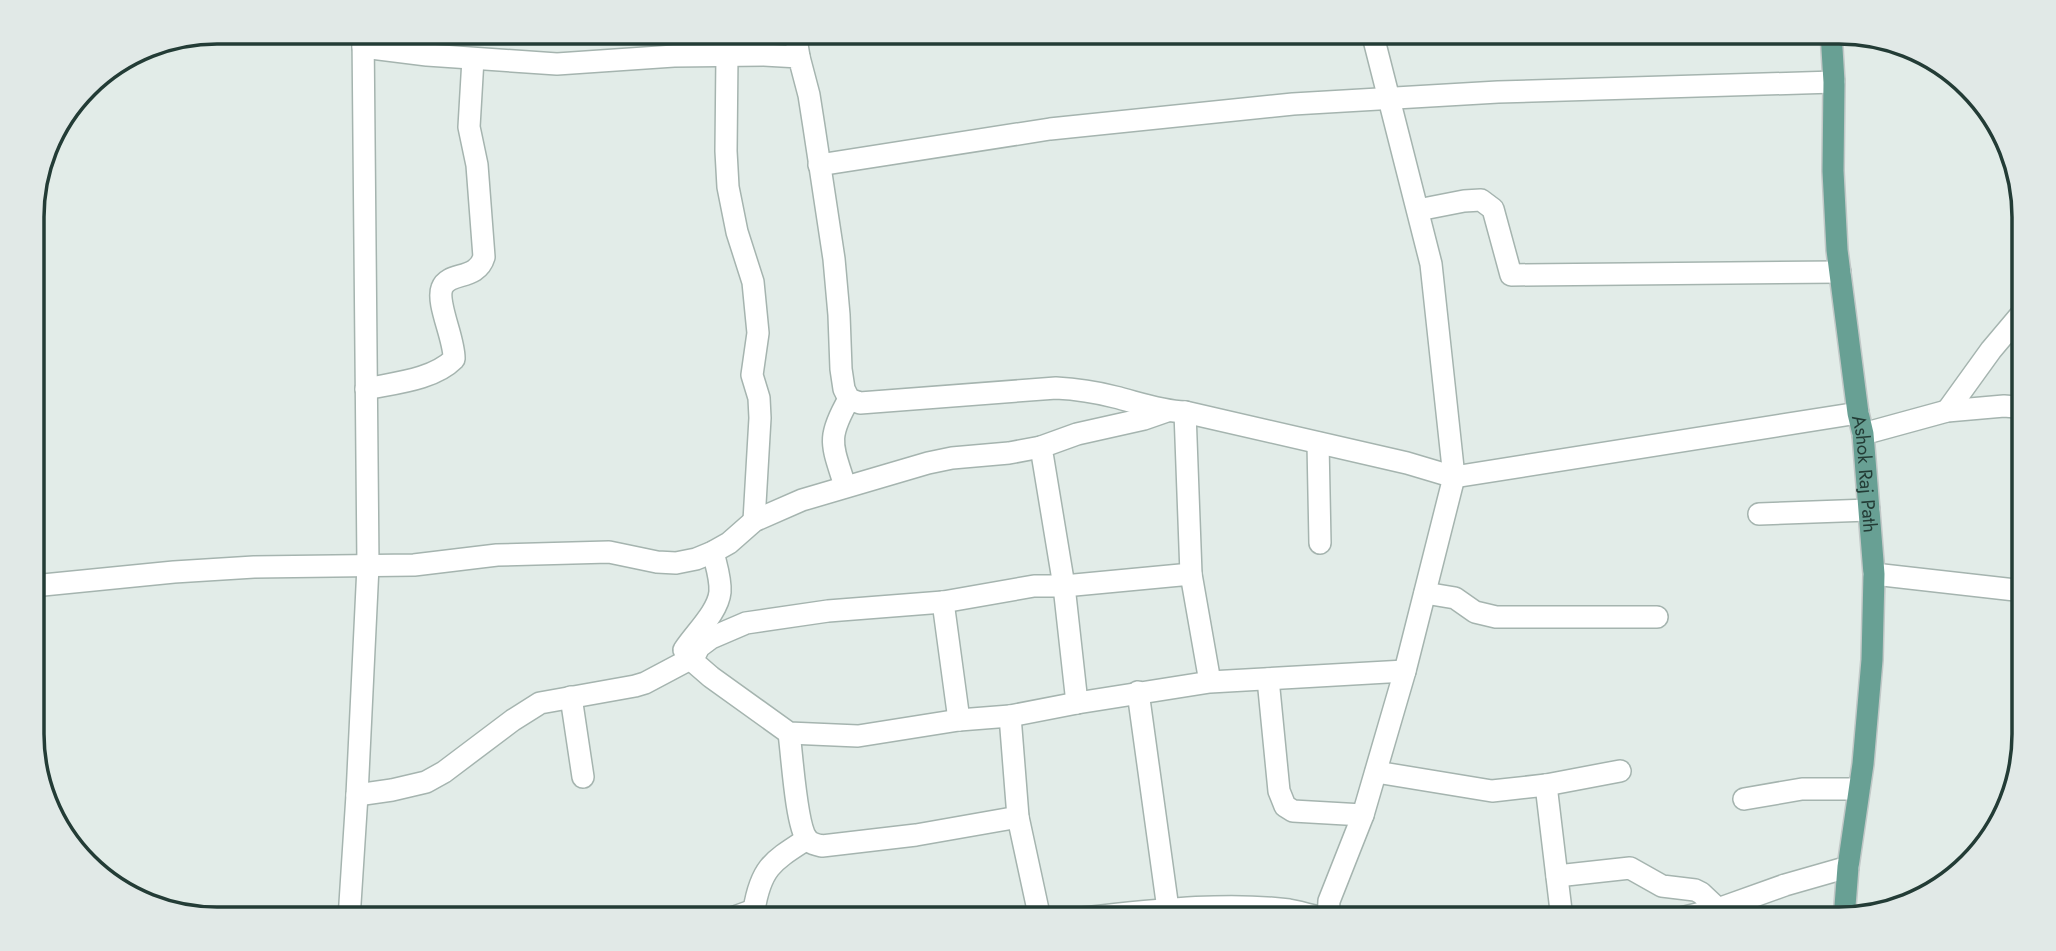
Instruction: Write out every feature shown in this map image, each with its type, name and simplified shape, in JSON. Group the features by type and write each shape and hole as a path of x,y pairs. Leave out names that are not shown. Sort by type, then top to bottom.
{"main road":[{"name":"Ashok Raj Path","path":"1832,44 1837,250 1861,423 1874,574 1872,660 1845,907"}],"street":[{"path":"350,907 368,566 363,44"},
{"path":"391,44 474,59 557,64 674,56 799,57"},
{"path":"797,44 809,95 834,259 844,390 849,399 860,403 1063,388 1095,392 1407,463 1454,477 1947,411 2012,407"},
{"path":"1328,907 1376,772 1405,671 1454,477 1434,283 1375,44"},
{"path":"727,55 728,187 737,232 753,282 758,332 752,375 759,398 760,418 754,521"},
{"path":"366,388 420,376 449,365 454,359 455,351 442,302 442,287 446,281 476,270 482,265 484,257 477,165 469,127 474,59"},
{"path":"819,165 1050,130 1293,104 1479,93 1834,82"},
{"path":"1418,210 1481,200 1493,209 1511,275 1840,272"},
{"path":"1947,411 2012,325"},
{"path":"845,486 832,440 849,399"},
{"path":"44,585 254,566 430,564 497,555 609,552 676,563 713,552 729,543 754,521 802,500 845,486 952,458 1041,447 1077,434 1176,411"},
{"path":"1176,411 1191,574 1210,682"},
{"path":"1318,443 1320,542"},
{"path":"1041,447 1064,586 1077,703"},
{"path":"1759,514 1869,510"},
{"path":"673,668 718,601 720,591 713,552"},
{"path":"357,795 426,782 444,772 526,711 540,704 635,686 694,657 699,647 711,638 746,622 828,611 943,602 1034,586 1064,586 1191,574"},
{"path":"1874,574 2012,590"},
{"path":"1425,593 1455,598 1475,612 1496,617 1657,617"},
{"path":"943,602 959,720"},
{"path":"694,657 696,664 711,677 789,733 858,736 959,720 1010,716 1138,692 1210,682 1405,671"},
{"path":"1268,679 1279,791 1285,806 1293,811 1363,815"},
{"path":"1138,692 1168,907"},
{"path":"572,697 583,777"},
{"path":"1010,716 1018,817 1037,907"},
{"path":"789,733 800,822 807,839 814,844 822,846 916,835 1018,817"},
{"path":"1376,772 1492,791 1546,785 1620,771"},
{"path":"1546,785 1561,907"},
{"path":"1744,799 1802,789 1859,789"},
{"path":"756,907 757,890 762,877 775,860 807,839"},
{"path":"1724,907 1785,885 1848,867"},
{"path":"1557,876 1630,868 1662,886 1702,893 1716,907"}]}
